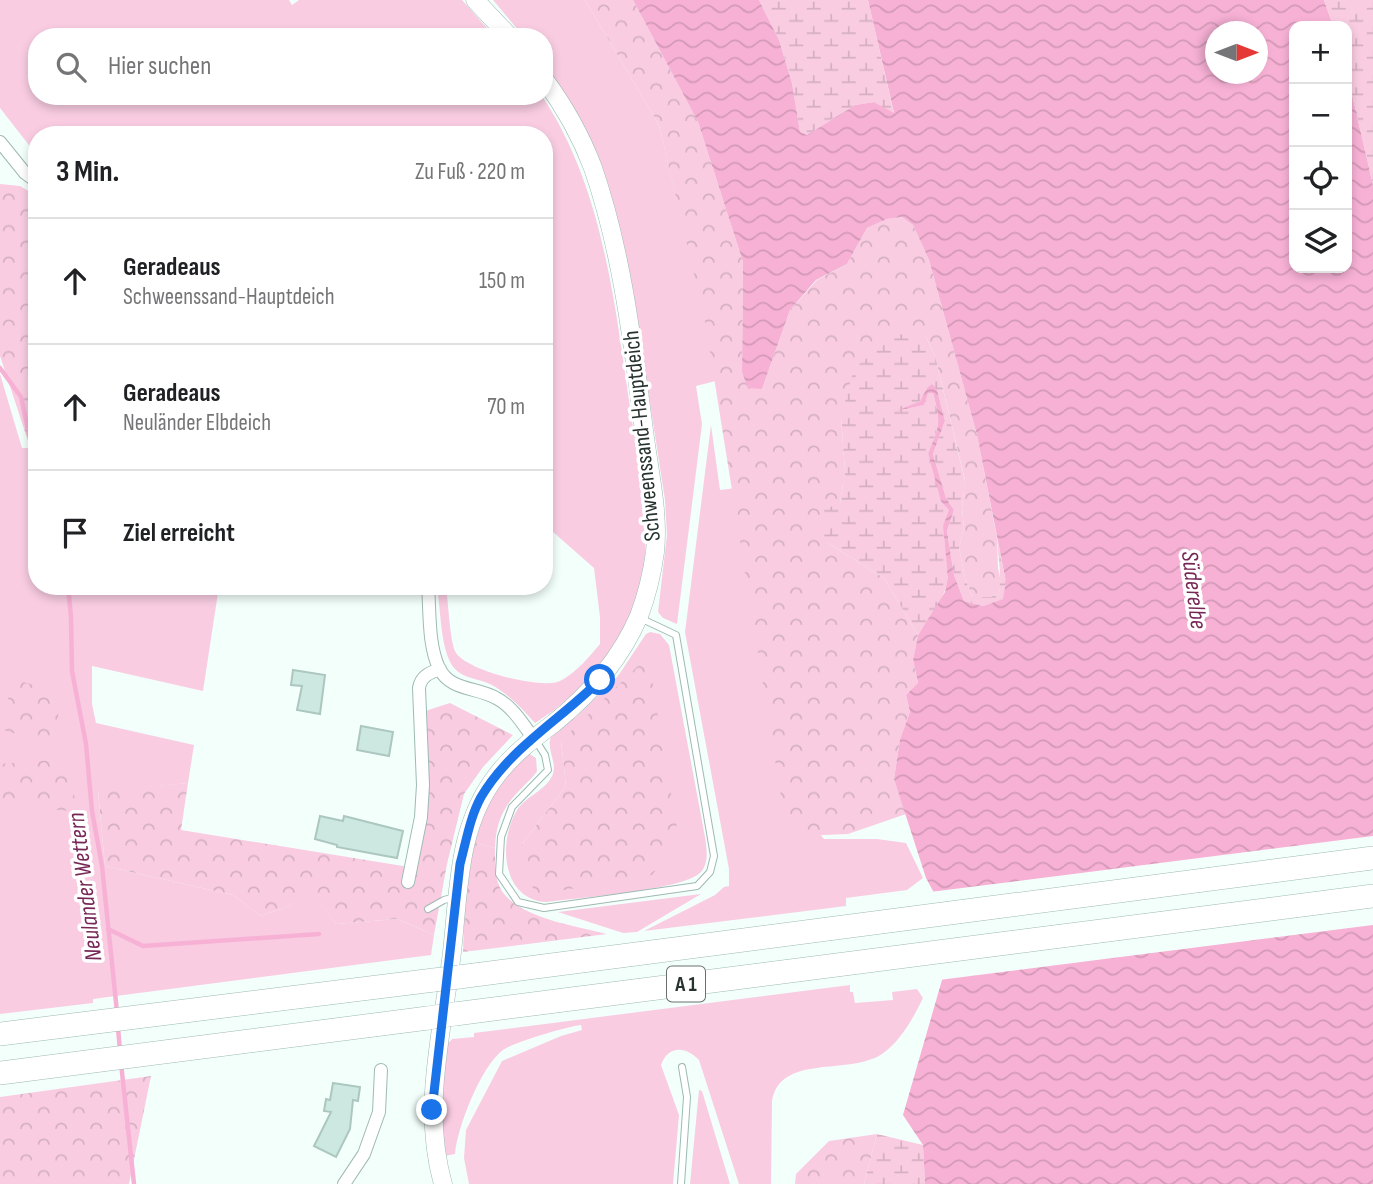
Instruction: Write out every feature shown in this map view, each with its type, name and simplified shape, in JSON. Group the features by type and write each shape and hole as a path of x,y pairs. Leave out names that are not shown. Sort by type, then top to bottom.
{"highway":[{"name":"A 1","path":"0,1034 1373,858"},
{"name":"A 1","path":"0,1073 1373,895"}],"street":[{"path":"475,0 501,28"},
{"name":"Schweenssand-Hauptdeich","path":"442,1184 434,1146 432,1110 466,841 480,800 514,754 577,703 600,680 620,652 638,617 649,586 655,550 654,516 632,340 614,239 592,165 564,107 553,92"},
{"path":"0,142 7,154 28,174"},
{"path":"429,595 432,634 440,668 450,681 460,687 502,701 533,737"},
{"path":"408,882 421,817 423,785 420,681 440,668"},
{"path":"344,1184 364,1154 379,1112 381,1070"}],"lane":[{"path":"533,737 545,755 548,770 512,807 502,837 499,874 518,902 544,908 697,886 710,872 714,856 676,635 638,617"},
{"path":"428,909 457,896"},
{"path":"681,1184 687,1097 682,1067"}],"green space":[{"path":"0,0 289,0 292,5 299,0 462,0 487,28 28,28 28,105 547,105 580,170 604,250 619,332 645,520 644,562 635,603 615,644 587,680 553,711 535,723 497,688 455,669 444,644 438,595 447,595 455,651 472,665 504,677 537,683 560,681 577,669 600,644 600,617 594,568 553,532 553,126 28,126 28,144 0,108"},
{"path":"493,0 585,0 659,125 720,380 696,386 702,424 677,624 663,618 658,612 667,535 665,500 640,338 567,102 553,79 553,28 516,28"},
{"path":"585,0 633,0 698,122 743,262 742,372 762,389 790,310 817,280 847,264 867,228 887,219 902,217 913,225 929,260 977,435 997,538 1001,582 999,594 972,597 965,578 959,547 964,528 962,508 965,480 935,356 925,335 841,417 845,472 840,503 828,543 884,578 918,635 913,660 918,684 906,695 910,712 900,739 894,779 906,814 848,834 799,836 783,810 705,321 659,125"},
{"path":"759,0 868,0 894,114 874,102 855,105 807,135 800,133 792,83 779,40"},
{"path":"1324,0 1373,0 1373,185 1352,95 1352,21 1331,21"},
{"path":"0,184 20,186 28,191 28,441 0,356"},
{"path":"897,335 925,335 935,356 965,481 962,508 964,528 959,547 972,597 999,594 997,538 1006,582 1004,599 983,606 964,601 954,575 947,531 954,510 946,498 933,454 945,421 937,390 927,388 920,401 902,410 923,405 928,392 933,393 938,424 928,453 950,510 944,537 948,576 941,599 918,635 884,578 828,543 820,531 823,510 840,503 845,472 841,417 854,368"},
{"path":"0,374 22,448 28,448 28,595 218,595 203,691 92,666 92,704 96,723 194,745 188,783 98,792 105,866 233,895 261,916 289,906 310,889 336,924 397,919 434,935 431,955 93,999 93,1003 0,1014"},
{"path":"711,425 720,490 744,487 795,804 824,839 877,839 906,843 923,878 907,890 846,898 846,906 644,931 729,886 729,869 685,632"},
{"path":"646,634 660,634 669,645 705,837 705,865 700,873 689,879 651,889 547,902 532,899 513,881 508,868 506,854 510,825 519,807 551,778 554,767 550,746 552,735 572,717 575,718 618,676","holes":["561,741 652,875 520,847 566,786"]},
{"path":"648,656 679,840 652,875 535,895 520,847 566,786 561,741"},
{"path":"16,680 62,693 53,745 0,729 0,717"},
{"path":"450,703 513,735 483,767 464,794 434,935 397,919 336,924 310,890 289,906 261,916 233,895 105,866 98,791 188,783 181,830 409,867 423,785 419,713"},
{"path":"528,753 536,758 537,771 505,808 497,831 495,848 472,842 494,794"},
{"path":"64,759 79,812 0,804 0,764"},
{"path":"472,842 495,848 499,885 514,903 539,916 607,934 463,952 465,896"},
{"path":"701,894 637,932 623,933 558,912"},
{"path":"850,985 855,1003 893,1000 892,992 917,989 923,998 901,1036 882,1054 852,1064 801,1071 788,1077 777,1087 772,1102 771,1184 739,1184 699,1060 689,1052 678,1050 668,1054 661,1065 679,1115 673,1184 469,1184 464,1158 466,1130 502,1061 582,1030 581,1025 540,1035 503,1050 486,1069 472,1098 460,1129 455,1154 444,1156 441,1119 444,1048 452,1039 474,1037 474,1033"},
{"path":"151,1076 129,1184 0,1184 0,1097"},
{"path":"699,1090 702,1091 730,1184 690,1184"},
{"path":"877,1134 864,1184 795,1184 796,1174 829,1141"},
{"path":"877,1134 923,1145 925,1184 864,1184"}],"water":[{"name":"Süderelbe","path":"633,0 759,0 779,40 792,83 800,132 807,135 855,105 874,102 894,113 868,0 1324,0 1331,21 1289,21 1289,273 1352,273 1352,95 1373,185 1373,1184 925,1184 923,1145 903,1115 942,980 946,940 933,891 926,878 894,779 900,739 910,712 906,695 918,683 913,660 918,635 945,592 948,577 943,526 949,510 941,501 928,453 938,424 933,393 928,393 924,405 897,411 920,401 932,384 937,390 945,421 933,454 946,498 954,510 947,531 954,575 964,601 983,606 1003,599 1006,582 977,435 929,260 913,225 902,217 887,219 867,228 847,264 816,280 790,310 762,389 748,388 742,372 743,262 698,122"}],"pier":[{"path":"1373,836 1373,925 939,980 943,940 930,892"}],"building":[{"path":"293,670 325,675 320,714 297,710 302,686 291,685"},
{"path":"361,726 393,732 389,756 357,750"},
{"path":"320,816 343,821 344,816 403,831 397,858 337,847 315,839"},
{"path":"333,1083 360,1087 358,1101 353,1100 350,1129 336,1157 314,1146 331,1112 324,1111 326,1099 330,1100"}],"waterway":[{"name":"Neulander Wettern","path":"0,368 21,397 28,429"},
{"name":"Neulander Wettern","path":"69,595 72,671 86,744 117,1012"},
{"path":"108,929 143,946 319,934"},
{"name":"Neulander Wettern","path":"118,1028 120,1051"},
{"name":"Neulander Wettern","path":"121,1063 134,1184"}],"route":[{"path":"432,1110 452,953 460,864 480,800 514,754 554,723 600,680"}]}
